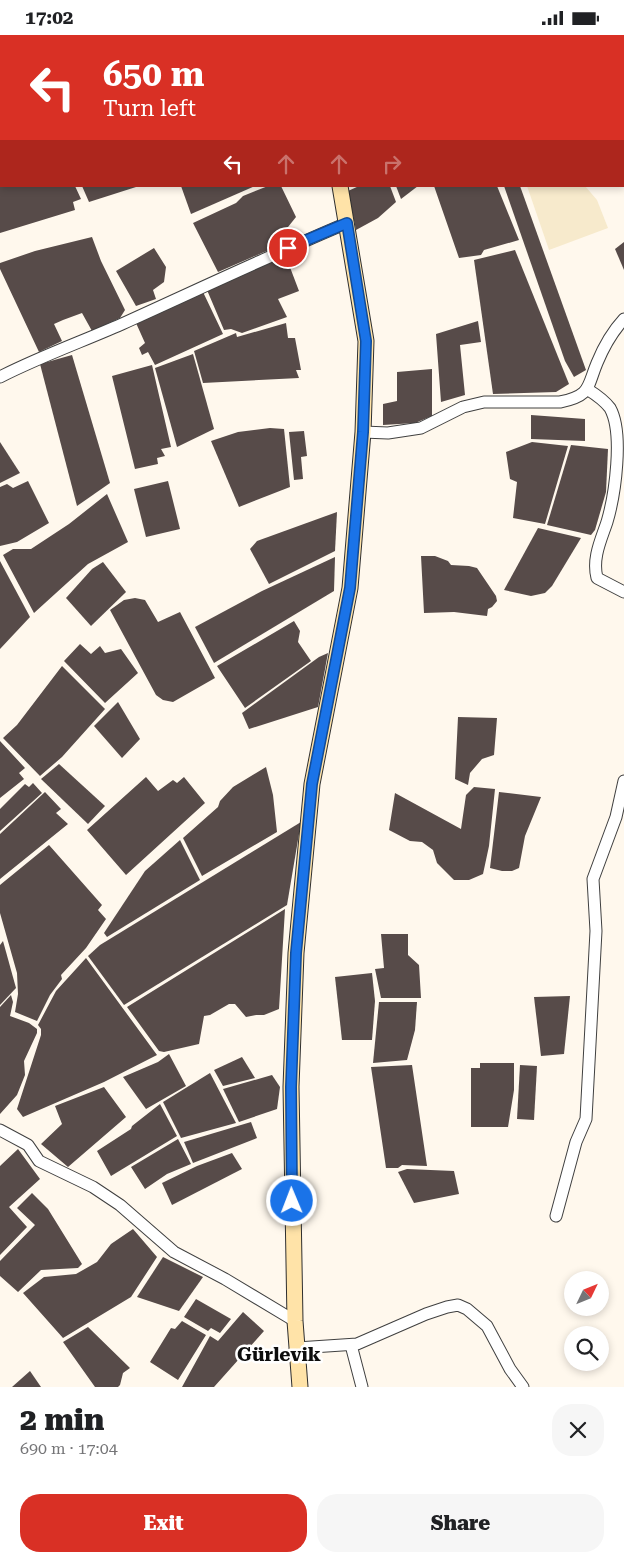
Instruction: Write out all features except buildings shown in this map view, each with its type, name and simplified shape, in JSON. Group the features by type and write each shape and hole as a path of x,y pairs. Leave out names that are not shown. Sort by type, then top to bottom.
{"street":[{"path":"300,1387 295,1321 291,1087 296,953 312,784 350,588 363,432 366,341 340,187"},
{"path":"0,377 30,361 98,334 347,223"},
{"path":"363,432 388,433 421,428 463,407 484,403 560,402 571,399 582,393 590,385 596,364 611,332 624,319"},
{"path":"587,389 603,400 611,409 618,427 618,476 595,568 597,577 624,592"},
{"path":"556,1216 576,1142 586,1119 596,931 593,879 616,817 624,781"},
{"path":"0,1130 28,1145 39,1161 93,1187 120,1205 174,1252 225,1279 295,1321"},
{"path":"297,1349 356,1344 426,1314 458,1305 467,1309 487,1326 510,1369 523,1387"},
{"path":"351,1345 362,1387"}],"shaded area":[{"path":"527,187 586,187 597,200 608,228 549,250"}],"district":[{"name":"Gürlevik","path":"279,1354"}],"route":[{"path":"288,248 347,223 366,341 363,432 350,588 312,784 296,953 291,1087 292,1201"}]}
